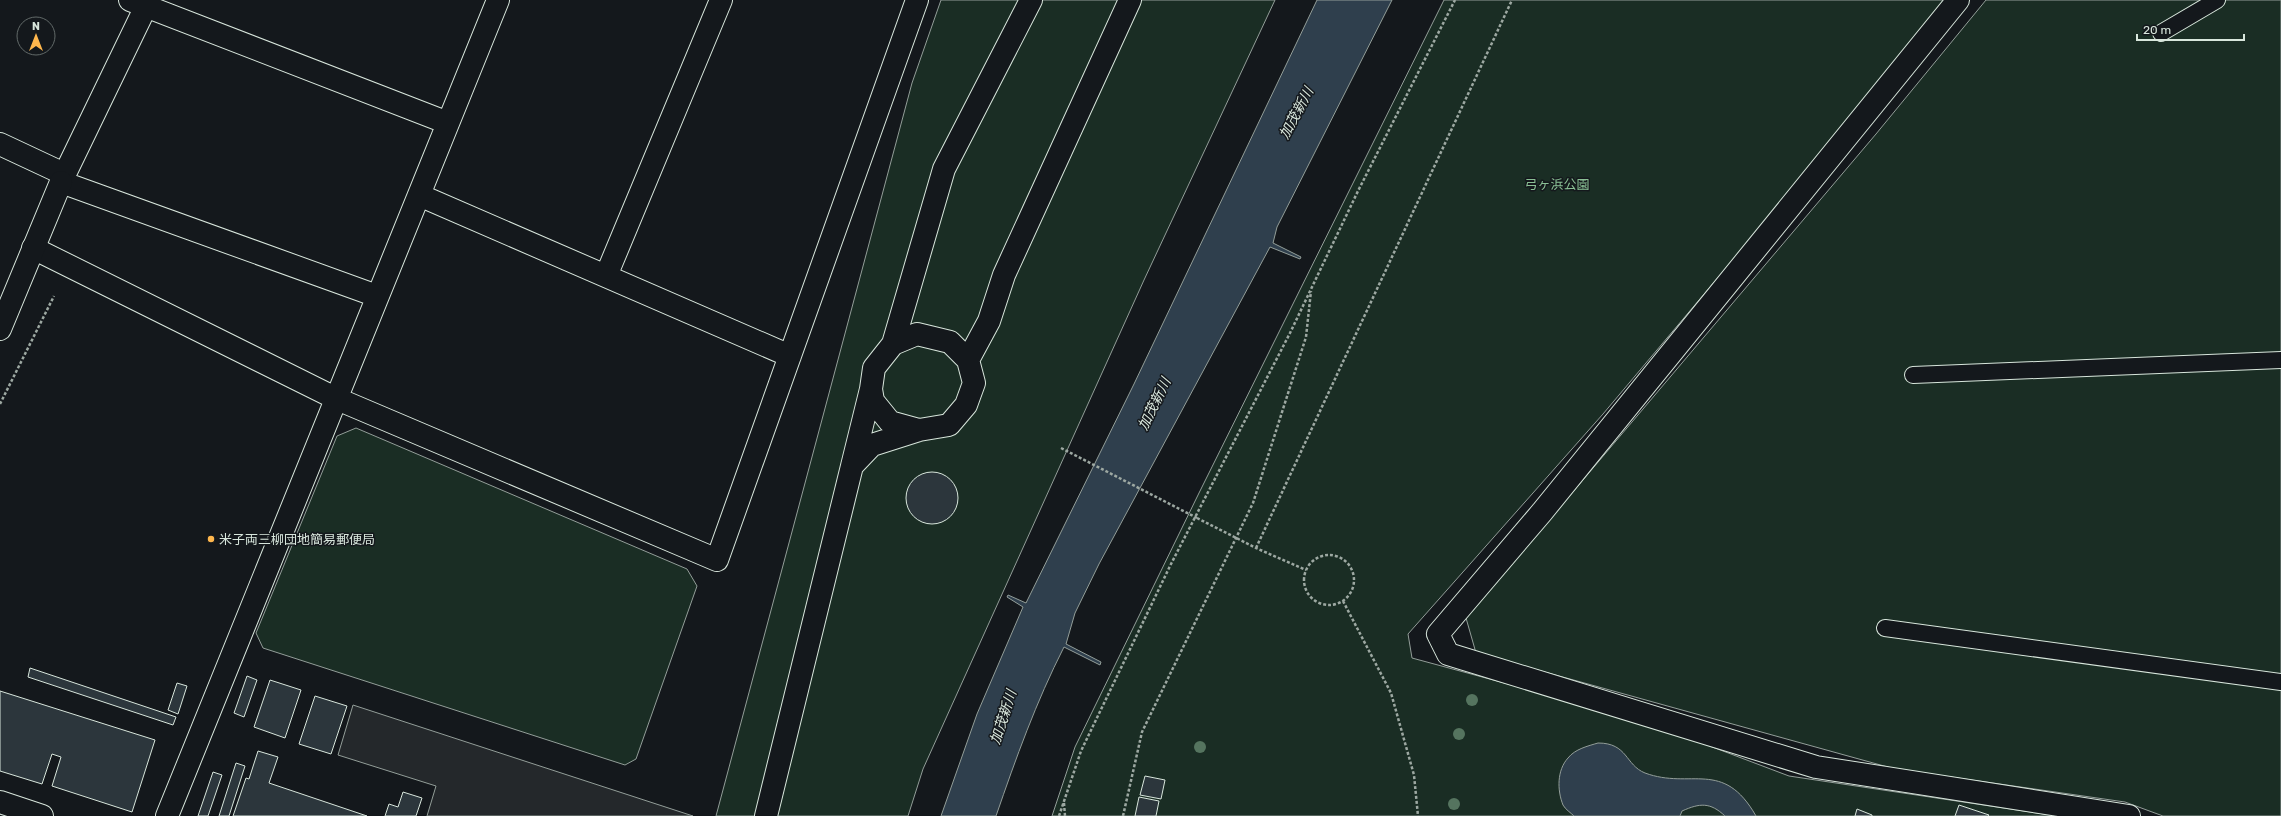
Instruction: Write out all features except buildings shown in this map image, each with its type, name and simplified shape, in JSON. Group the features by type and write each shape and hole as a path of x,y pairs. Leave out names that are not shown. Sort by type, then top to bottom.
{"street":[{"path":"167,816 335,398 498,0"},
{"path":"606,276 721,0"},
{"path":"33,248 335,398 717,560 917,0"},
{"path":"766,816 871,389 874,368 893,344 944,168 1030,0"},
{"path":"968,360 989,321 1004,275 1130,0"},
{"path":"1958,0 1547,506 1438,634 1448,654 1816,768 2129,816"},
{"path":"0,329 63,178 142,2 448,123"},
{"path":"0,144 63,178 377,296"},
{"path":"419,195 790,356"},
{"path":"852,466 872,445 919,430 949,425 966,406 974,383 968,360 950,342 917,334 893,344"},
{"path":"871,389 873,401 890,422 919,430"},
{"path":"0,802 42,816"}],"lane":[{"path":"2161,33 2217,0"},
{"path":"1913,375 2281,360"},
{"path":"1885,628 2281,682"}],"path":[{"path":"1059,816 1081,751 1171,564 1311,289 1455,0"},
{"path":"1256,548 1512,0"},
{"path":"1123,816 1142,732 1253,503 1306,337 1311,289"},
{"path":"0,404 54,296"},
{"path":"1061,448 1256,548 1306,570"},
{"path":"1321,555 1339,556 1352,568 1355,585 1351,593 1343,601 1330,606 1315,601 1305,589 1304,581 1306,570 1313,560 1321,555"},
{"path":"1343,601 1390,693 1414,775 1418,816"},
{"path":"1064,801 1066,816"}],"green space":[{"path":"941,0 1275,0 1144,280 923,769 908,816 716,816 912,83"},
{"name":"弓ヶ浜公園","path":"1444,0 1946,0 1801,179 1603,414 1408,634 1412,658 1641,720 1789,776 2057,816 1052,816 1075,747 1199,493"},
{"path":"1986,0 2281,0 2281,816 2163,816 2125,802 1895,769 1476,653 1466,618 1876,134"},
{"path":"356,428 687,569 697,586 636,759 625,765 263,648 256,633 337,436"}],"shaded area":[{"path":"353,705 693,816 427,816 436,786 338,755"}],"water":[{"name":"加茂新川","path":"1317,0 1392,0 1277,227 1273,243 1301,257 1300,259 1270,247 1099,564 1075,613 1066,644 1101,662 1100,665 1064,647 1035,709 996,816 941,816 977,714 1023,607 1007,597 1008,595 1026,603 1134,384"},
{"path":"1598,743 1608,744 1621,750 1633,765 1645,773 1677,779 1705,779 1719,781 1731,787 1744,798 1756,816 1725,816 1720,811 1710,806 1700,805 1682,811 1680,816 1574,816 1563,805 1561,799 1559,787 1560,774 1564,763 1574,752"}],"place":[{"name":"米子両三柳団地簡易郵便局","path":"211,539"}]}
